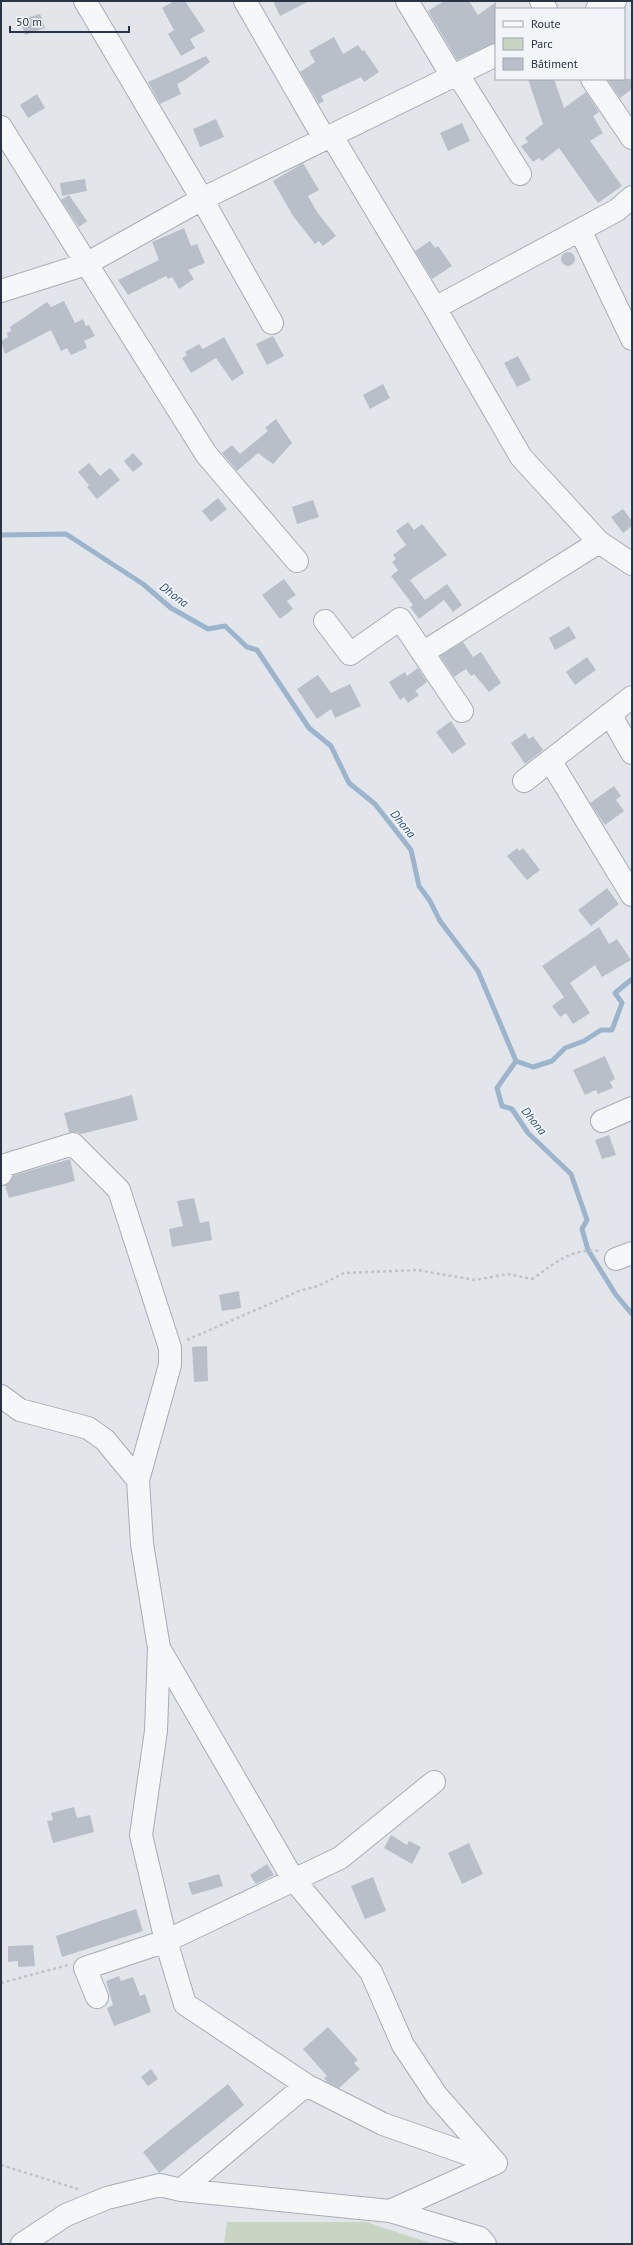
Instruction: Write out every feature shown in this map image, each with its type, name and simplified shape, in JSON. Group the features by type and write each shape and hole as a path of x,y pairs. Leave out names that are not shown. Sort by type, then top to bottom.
{"street":[{"path":"84,1 202,199 272,323"},
{"path":"246,1 435,308 521,457 599,542 632,564"},
{"path":"407,1 520,174"},
{"path":"598,8 615,1"},
{"path":"1,291 86,264 202,199 495,55"},
{"path":"593,80 632,138"},
{"path":"1,126 206,454 297,561"},
{"path":"435,308 617,210 632,196"},
{"path":"580,230 632,339"},
{"path":"424,652 599,542"},
{"path":"325,621 350,654 400,619 424,652 462,711"},
{"path":"524,781 632,697"},
{"path":"610,714 632,753"},
{"path":"550,762 632,895"},
{"path":"602,1121 632,1108"},
{"path":"1,1174 5,1165 73,1144 119,1190 170,1348 170,1365 138,1480 142,1544 159,1648 156,1730 141,1835 166,1941 185,2004 306,2085 383,2124 496,2163"},
{"path":"1,1396 20,1410 88,1428 105,1440 138,1480"},
{"path":"159,1648 294,1879 371,1972 403,2045 437,2096 496,2163"},
{"path":"97,1997 85,1968 166,1941 340,1858 434,1782"},
{"path":"181,2190 306,2085"},
{"path":"390,2211 496,2163"},
{"path":"22,2244 66,2215 107,2198 160,2185 181,2190 390,2211 480,2238 485,2244"}],"path":[{"path":"170,1348 299,1290 318,1286 344,1273 417,1270 475,1280 508,1274 532,1279 572,1252 588,1250 624,1256"},
{"path":"1,1983 70,1965 85,1968"},
{"path":"1,2165 107,2198"}],"green space":[{"path":"227,2222 366,2222 433,2244 224,2244"}],"building":[{"path":"174,1 185,1 205,31 190,39 195,48 181,56 168,34 174,30 162,8"},
{"path":"273,1 309,1 280,16"},
{"path":"444,1 469,1 478,15 496,2 495,43 457,60 428,11"},
{"path":"40,14 45,28 25,35 20,20"},
{"path":"334,37 343,54 358,45 362,51 364,50 379,72 364,82 361,77 321,96 324,101 319,104 300,72 315,62 309,51"},
{"path":"206,56 210,62 177,84 181,94 160,104 148,82"},
{"path":"632,79 632,89 620,98 608,80"},
{"path":"528,80 554,80 564,108 586,92 599,112 593,116 603,133 590,141 622,186 598,203 559,148 542,161 539,158 533,162 521,146 528,142 525,138 543,124"},
{"path":"37,94 45,108 28,118 20,105"},
{"path":"216,119 224,137 200,147 193,129"},
{"path":"462,123 470,141 448,151 440,133"},
{"path":"303,163 319,190 308,196 317,212 336,236 323,246 319,241 315,244 293,216 273,181"},
{"path":"85,179 87,191 62,196 60,183"},
{"path":"69,195 87,221 79,227 61,200"},
{"path":"184,228 191,246 197,244 205,263 188,270 194,279 179,289 172,277 168,279 166,276 128,295 118,280 159,260 152,242"},
{"path":"430,241 435,248 438,246 452,266 432,279 415,251"},
{"path":"565,252 571,252 575,256 575,262 571,266 565,266 561,262 561,256"},
{"path":"64,301 75,323 83,319 86,326 89,325 95,336 84,341 87,348 71,355 67,348 61,351 51,330 5,354 1,341 8,337 7,333 11,331 10,327 47,302 51,307"},
{"path":"273,336 284,356 267,365 256,344"},
{"path":"224,337 244,373 232,381 216,358 191,373 182,358 187,355 185,352 199,344 203,349"},
{"path":"518,356 531,380 517,387 504,363"},
{"path":"383,384 390,398 370,409 363,395"},
{"path":"276,419 292,443 273,464 258,453 237,471 222,453 232,445 240,454 268,431 265,428"},
{"path":"133,453 143,464 133,472 124,461"},
{"path":"89,463 100,476 110,468 120,480 97,499 87,487 89,485 78,472"},
{"path":"218,498 227,509 211,522 202,511"},
{"path":"313,500 319,517 297,524 292,507"},
{"path":"623,509 632,521 632,526 623,533 611,517"},
{"path":"408,522 414,530 422,524 447,555 410,580 425,600 447,584 462,605 453,612 444,600 419,619 410,607 413,605 391,576 398,570 392,562 396,559 393,555 406,545 396,531"},
{"path":"284,579 296,595 287,601 293,609 280,619 262,595"},
{"path":"569,626 576,638 555,650 549,638"},
{"path":"463,642 473,657 481,652 501,683 489,692 474,674 471,676 466,669 454,677 440,656"},
{"path":"587,657 596,670 575,685 566,672"},
{"path":"418,668 427,682 415,691 419,695 408,703 404,697 400,700 389,682 405,672 407,676"},
{"path":"318,675 331,693 350,684 361,706 335,718 331,709 317,719 297,689"},
{"path":"451,721 466,744 452,754 436,732"},
{"path":"525,733 529,739 533,736 543,750 525,764 511,743"},
{"path":"614,786 621,796 616,800 624,811 605,825 590,803"},
{"path":"517,848 519,851 523,848 540,870 527,880 507,856"},
{"path":"607,888 619,904 591,926 578,910"},
{"path":"599,927 609,944 617,939 631,960 602,977 595,965 570,983 590,1013 573,1024 566,1013 560,1017 552,1006 564,997 542,966"},
{"path":"605,1056 615,1079 610,1082 613,1088 598,1094 596,1090 585,1095 573,1070"},
{"path":"132,1095 138,1120 81,1134 69,1132 64,1113"},
{"path":"609,1135 616,1155 602,1159 595,1140"},
{"path":"70,1159 75,1181 9,1198 5,1185 14,1175"},
{"path":"194,1198 200,1223 209,1221 212,1240 172,1247 169,1229 183,1226 177,1201"},
{"path":"239,1291 241,1308 222,1311 219,1295"},
{"path":"207,1346 208,1381 194,1382 192,1347"},
{"path":"74,1807 77,1818 90,1815 94,1832 53,1843 47,1821 53,1820 51,1813"},
{"path":"391,1835 407,1845 409,1841 421,1847 412,1864 384,1848"},
{"path":"469,1843 483,1874 462,1884 448,1853"},
{"path":"267,1864 274,1875 256,1884 250,1875"},
{"path":"219,1874 223,1886 192,1895 188,1883"},
{"path":"373,1877 386,1911 365,1919 351,1886"},
{"path":"136,1909 143,1931 62,1957 56,1936"},
{"path":"33,1945 35,1966 18,1967 18,1961 8,1962 8,1946"},
{"path":"119,1976 121,1981 133,1977 140,1996 145,1994 151,2012 114,2026 107,2008 113,2005 106,1981"},
{"path":"328,2027 358,2060 354,2063 360,2069 339,2088 327,2082 324,2078 327,2076 303,2049"},
{"path":"151,2069 158,2079 148,2086 141,2077"},
{"path":"228,2084 244,2105 159,2173 143,2152"}],"waterway":[{"name":"Dhona","path":"1,535 66,534 143,584 171,608 208,629 225,626 247,647 257,650 309,728 331,746 349,783 375,804 411,850 419,886 430,901 440,921 478,971 516,1061 497,1088 502,1106 512,1109 528,1133 571,1174 587,1220 582,1229 588,1250 616,1295 632,1314"},
{"path":"516,1061 533,1067 552,1061 565,1048 584,1041 601,1030 612,1030 622,1003 615,993 632,979"}]}
